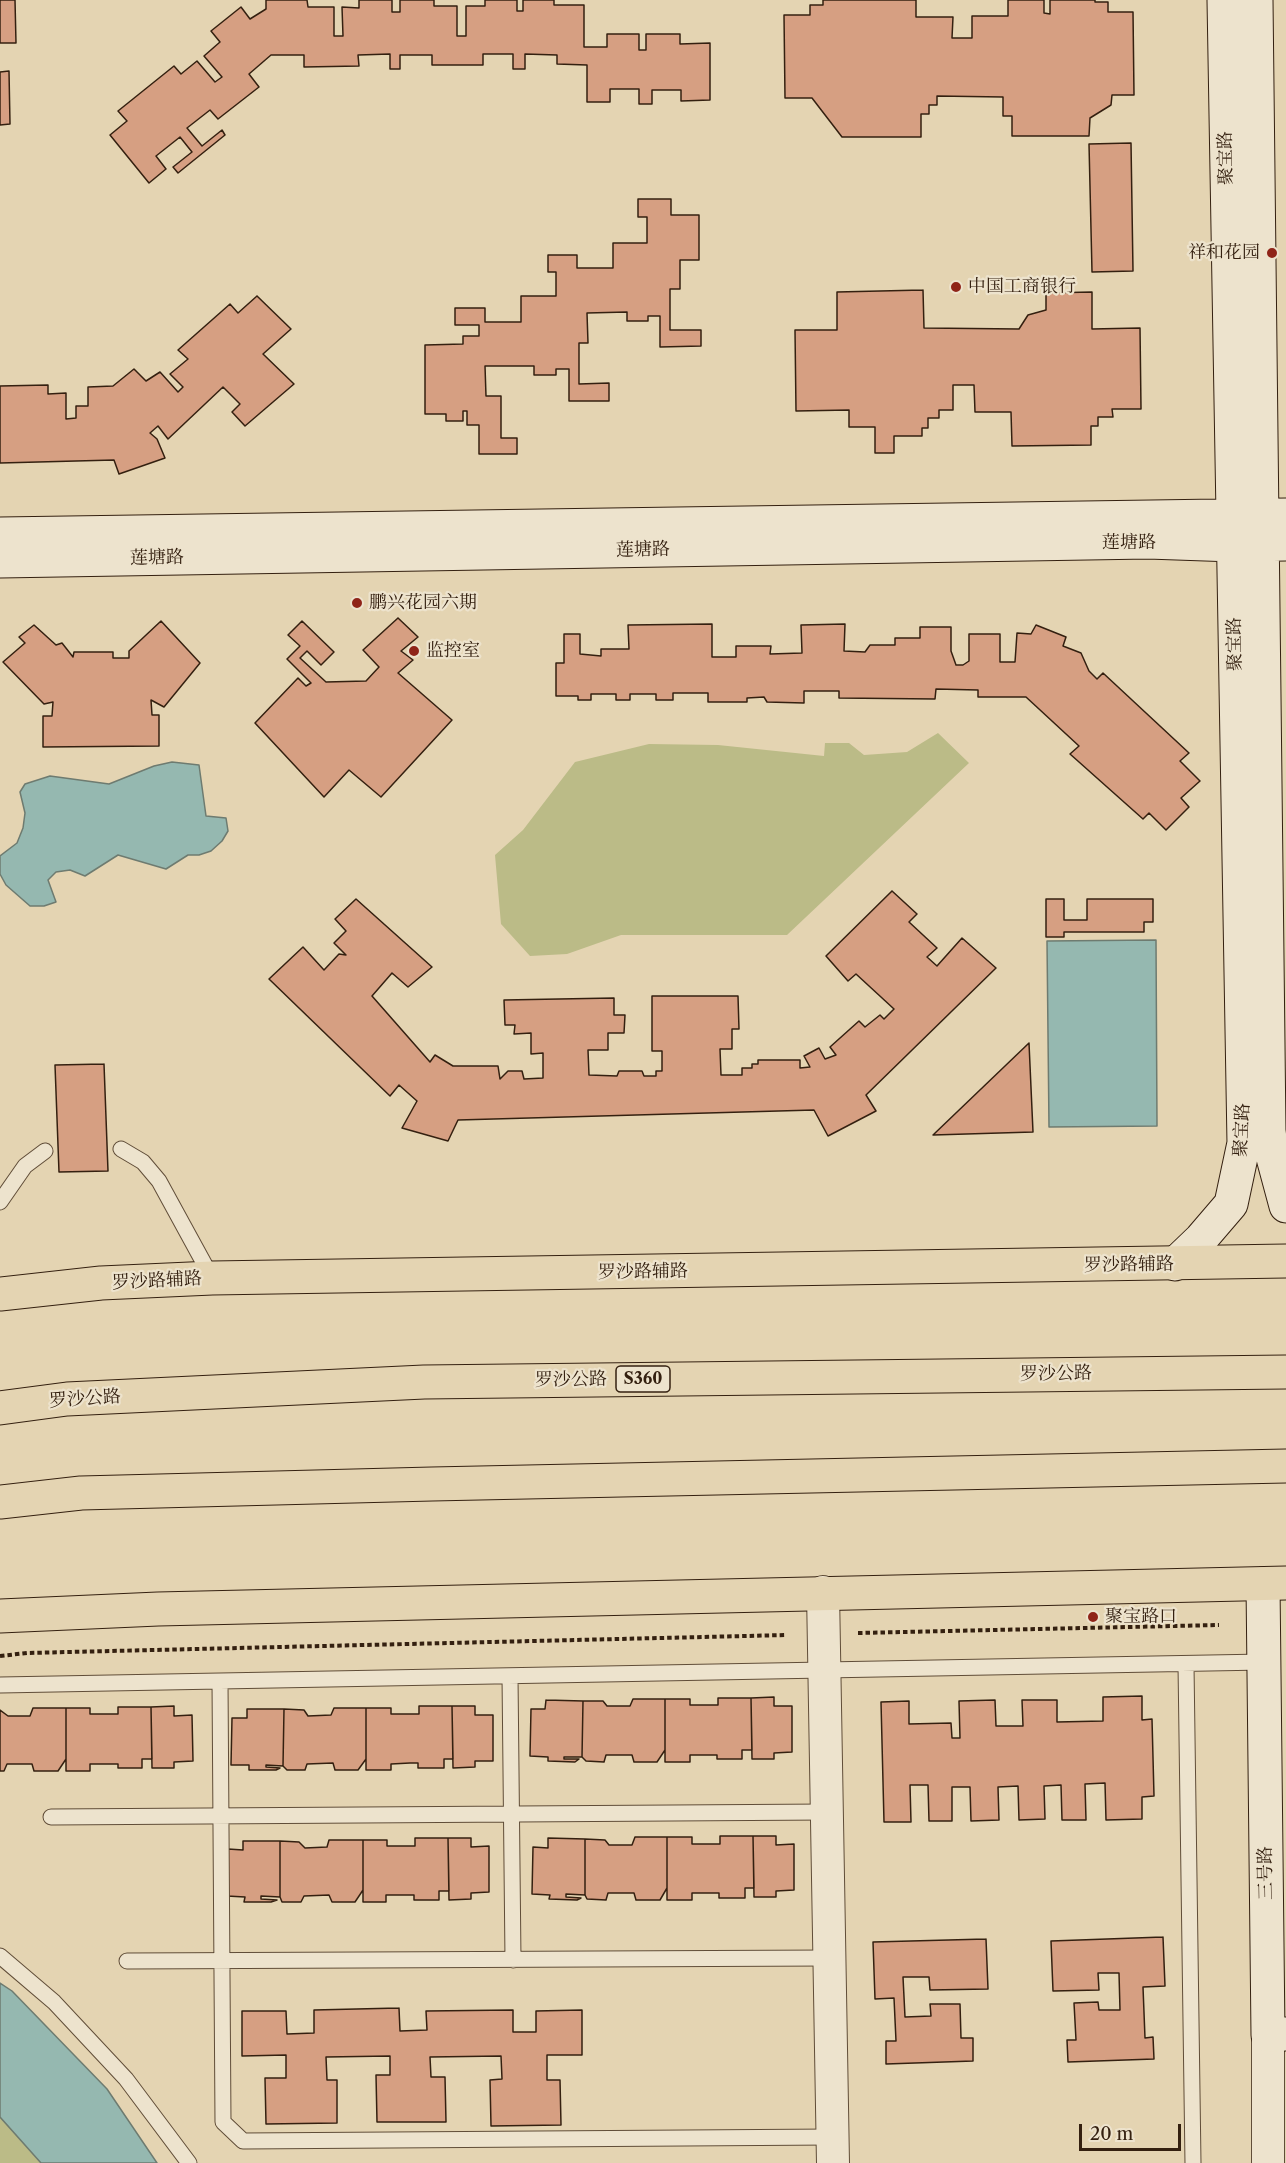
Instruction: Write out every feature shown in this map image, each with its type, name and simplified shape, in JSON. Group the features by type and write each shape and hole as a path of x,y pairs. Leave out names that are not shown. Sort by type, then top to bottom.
{"main road":[{"name":"罗沙路辅路","path":"0,1294 101,1283 212,1278 1286,1261"},
{"name":"罗沙公路","path":"0,1408 67,1399 424,1382 1286,1372"},
{"path":"0,1502 105,1492 1286,1466"},
{"path":"0,1616 158,1609 1274,1583"}],"street":[{"name":"聚宝路","path":"1174,1264 1201,1239 1231,1204 1244,1143 1260,530 1224,0"},
{"name":"聚宝路","path":"1256,0 1260,530 1269,1131 1272,1154 1286,1206"},
{"name":"莲塘路","path":"0,534 1260,530"},
{"name":"莲塘路","path":"0,561 1112,543 1260,530"},
{"name":"三号路","path":"1268,2163 1277,2034 1264,1662 1274,1583"},
{"path":"823,1592 832,2150"}],"lane":[{"path":"121,1149 143,1162 159,1181 212,1278"},
{"path":"0,1202 10,1184 25,1166 45,1151"},
{"path":"0,1685 1264,1662"},
{"path":"1186,1665 1193,2163"},
{"path":"510,1676 513,1960"},
{"path":"220,1681 223,2122 243,2141 832,2150"},
{"path":"51,1817 827,1812"},
{"path":"0,1956 54,2002 118,2070 189,2163"},
{"path":"127,1961 829,1958"}],"path":[{"path":"858,1633 1219,1624"},
{"path":"0,1656 27,1653 787,1635"}],"green space":[{"path":"938,733 969,763 787,935 621,935 567,954 530,956 501,924 495,855 523,830 575,762 649,744 718,745 824,756 825,743 849,743 864,755 907,752"},
{"path":"0,2071 94,2163 0,2163"}],"water":[{"path":"172,762 199,765 206,816 226,818 228,831 222,841 211,851 199,855 188,855 166,869 118,855 85,876 70,870 56,872 48,880 56,902 44,906 30,906 6,885 0,874 0,856 17,843 23,828 25,813 20,792 25,784 50,776 109,784 154,766"},
{"path":"1156,940 1157,1126 1049,1127 1047,941"},
{"path":"0,1983 12,1991 107,2089 157,2163 41,2163 0,2117"}],"building":[{"path":"0,0 15,0 16,43 0,43"},
{"path":"266,0 307,0 308,7 334,7 334,36 343,36 342,7 359,8 359,0 392,0 392,12 400,12 400,0 434,0 434,6 457,6 457,36 466,36 466,6 485,6 485,0 517,0 517,11 523,11 523,0 554,0 554,5 584,5 584,47 607,47 607,34 639,34 639,50 646,50 646,34 680,34 680,44 710,43 710,100 681,101 681,90 652,90 652,104 639,104 639,89 610,89 610,102 587,102 587,65 557,64 557,55 525,54 525,69 513,69 513,54 483,54 483,65 432,65 432,55 400,55 400,69 390,69 390,54 358,55 359,66 304,67 304,55 271,55 249,74 259,87 218,119 210,110 187,128 202,146 222,130 225,135 178,173 173,167 192,152 180,137 156,156 166,169 149,183 110,135 127,121 118,111 174,66 181,74 197,61 215,82 222,77 204,56 220,42 211,31 241,7 250,19 266,9"},
{"path":"823,0 916,0 916,17 953,17 952,38 972,38 972,16 1008,16 1008,0 1044,0 1044,13 1050,14 1050,0 1108,2 1108,12 1133,12 1134,95 1112,95 1111,105 1090,118 1089,136 1012,136 1012,116 1003,116 1003,97 937,96 937,105 929,105 929,114 921,114 921,137 842,137 812,98 785,98 784,15 810,15 810,5 823,5"},
{"path":"9,71 10,124 0,125 0,72"},
{"path":"1131,143 1133,271 1092,272 1089,144"},
{"path":"638,199 671,199 671,215 699,215 699,260 680,260 680,289 670,289 670,330 701,330 701,346 660,347 660,316 648,316 648,321 627,321 627,312 587,313 588,343 579,343 579,384 609,383 609,401 569,401 569,369 556,369 556,375 534,375 534,366 485,366 486,396 501,396 501,438 517,438 517,454 479,454 479,425 467,425 467,411 463,411 463,421 446,421 446,414 425,414 425,345 463,344 463,336 479,336 479,325 455,325 455,308 485,308 485,322 521,322 521,296 556,296 556,272 548,272 548,255 577,255 577,268 613,268 613,243 647,243 647,217 638,217"},
{"path":"923,290 924,328 1019,329 1028,315 1046,310 1046,293 1092,292 1092,329 1140,328 1141,409 1112,409 1113,417 1098,417 1098,426 1091,426 1091,445 1012,446 1011,412 975,412 974,385 953,385 953,410 939,410 939,418 928,418 928,428 922,428 922,436 894,436 894,453 875,453 875,427 849,427 849,410 796,411 795,330 837,330 837,292"},
{"path":"257,296 291,329 263,354 294,384 245,426 232,412 240,404 223,387 168,439 158,426 150,433 157,439 165,458 119,474 114,460 0,463 0,386 48,385 48,394 66,393 66,419 76,418 76,406 88,406 88,387 113,386 134,369 146,381 160,372 178,392 183,387 170,374 188,359 178,350 230,304 238,313"},
{"path":"398,618 418,637 401,651 413,660 398,673 452,720 381,797 349,770 324,797 255,723 298,678 306,686 311,683 287,659 300,646 288,635 302,621 334,652 321,665 307,651 300,658 326,682 366,681 379,667 363,650"},
{"path":"161,621 200,663 164,707 151,700 152,715 159,715 159,746 43,747 43,716 52,716 53,702 44,704 3,662 25,643 19,637 34,625 56,645 62,643 73,657 74,652 113,652 113,658 129,658 129,651"},
{"path":"712,624 712,657 736,657 736,646 771,646 770,654 802,653 801,625 845,624 844,651 865,652 870,645 895,645 895,638 920,638 920,627 951,627 951,651 956,665 963,665 969,661 969,634 1000,634 1000,662 1015,662 1017,633 1031,634 1036,625 1066,637 1063,646 1081,653 1089,671 1097,679 1103,673 1189,753 1180,761 1200,781 1181,798 1189,807 1166,830 1149,813 1143,819 1070,754 1079,746 1026,697 978,697 978,690 936,689 935,699 839,698 839,691 804,691 804,703 767,702 764,697 747,698 747,702 708,702 708,693 673,693 673,700 656,700 656,694 630,694 630,700 616,700 616,694 591,694 591,700 578,700 578,696 556,696 556,663 564,663 564,634 580,634 580,654 601,656 601,649 629,649 628,625"},
{"path":"892,891 917,914 909,922 937,948 927,957 937,966 962,938 996,968 866,1095 876,1111 828,1136 814,1110 458,1120 448,1141 402,1128 417,1101 399,1085 390,1096 269,979 303,947 324,970 339,954 346,955 334,943 346,931 335,919 356,899 432,967 408,987 392,973 372,996 430,1062 435,1055 453,1066 498,1066 500,1079 508,1071 522,1071 524,1079 543,1078 543,1053 531,1054 531,1033 514,1034 515,1025 505,1025 504,1000 614,998 614,1015 625,1015 624,1033 608,1033 608,1050 588,1050 589,1075 617,1076 619,1071 642,1071 644,1076 656,1076 656,1071 662,1071 662,1051 652,1051 652,996 738,996 739,1029 732,1029 732,1049 720,1049 721,1075 742,1075 742,1068 752,1068 752,1064 758,1064 758,1060 800,1060 800,1068 810,1067 804,1056 819,1048 825,1059 836,1055 830,1047 859,1021 865,1027 880,1015 884,1019 894,1009 856,974 848,981 826,956"},
{"path":"1046,899 1064,899 1064,920 1087,920 1087,899 1153,899 1153,922 1144,922 1144,932 1064,932 1064,937 1046,937"},
{"path":"1029,1043 1033,1132 933,1135"},
{"path":"104,1064 108,1171 59,1172 55,1065"},
{"path":"1142,1696 1142,1720 1152,1719 1154,1796 1142,1797 1142,1819 1106,1820 1105,1783 1085,1784 1086,1820 1062,1820 1061,1785 1044,1786 1045,1819 1019,1820 1018,1786 998,1787 999,1820 971,1821 970,1787 952,1787 952,1821 929,1821 928,1785 910,1785 911,1822 884,1822 881,1702 909,1701 909,1724 951,1723 952,1738 960,1738 959,1701 995,1700 996,1726 1023,1726 1022,1700 1057,1700 1057,1722 1103,1721 1103,1697"},
{"path":"774,1697 774,1706 792,1706 792,1752 774,1753 774,1759 752,1759 751,1698"},
{"path":"718,1698 751,1698 752,1750 742,1750 742,1759 717,1759 717,1755 690,1755 690,1762 665,1762 665,1699 690,1699 690,1705 718,1705"},
{"path":"633,1699 665,1699 665,1750 657,1762 634,1762 632,1755 606,1755 604,1762 586,1761 582,1757 583,1701 603,1701 607,1706 630,1706"},
{"path":"546,1700 583,1701 582,1757 564,1757 564,1759 579,1759 575,1762 548,1761 548,1757 530,1756 531,1709 545,1709"},
{"path":"174,1706 174,1716 192,1715 193,1761 174,1762 174,1768 152,1768 151,1707"},
{"path":"419,1706 452,1706 453,1759 444,1759 444,1768 418,1768 418,1763 410,1763 391,1764 391,1770 366,1770 366,1708 391,1708 391,1714 419,1714"},
{"path":"452,1706 475,1706 475,1715 493,1715 493,1761 475,1761 475,1767 453,1768"},
{"path":"118,1707 151,1707 152,1759 142,1759 142,1768 118,1768 118,1764 90,1764 90,1771 66,1771 66,1708 90,1708 90,1714 118,1714"},
{"path":"33,1708 66,1708 66,1759 58,1771 34,1771 32,1764 7,1764 4,1771 0,1771 0,1710 8,1716 30,1716"},
{"path":"334,1708 366,1708 366,1759 358,1770 335,1770 333,1763 307,1764 305,1770 287,1770 283,1766 284,1709 304,1710 308,1716 331,1715"},
{"path":"247,1709 284,1709 283,1766 266,1765 266,1767 280,1768 249,1770 249,1765 231,1765 232,1718 247,1718"},
{"path":"720,1836 753,1836 754,1888 745,1888 745,1898 719,1898 719,1893 692,1893 692,1900 667,1900 667,1837 692,1837 692,1844 720,1844"},
{"path":"753,1836 776,1836 776,1845 794,1844 794,1890 776,1891 776,1897 754,1897"},
{"path":"635,1837 667,1837 667,1888 660,1900 636,1900 634,1893 608,1893 606,1900 587,1899 585,1895 585,1839 605,1840 609,1845 632,1845"},
{"path":"415,1838 448,1838 449,1891 439,1891 439,1900 414,1900 414,1895 386,1895 386,1902 363,1902 363,1840 387,1840 387,1846 415,1846"},
{"path":"448,1838 471,1838 471,1847 489,1846 489,1892 471,1893 471,1899 449,1900"},
{"path":"548,1838 585,1839 585,1895 566,1894 566,1897 581,1898 577,1900 549,1899 550,1895 532,1894 533,1847 548,1848"},
{"path":"329,1840 363,1840 363,1890 355,1902 332,1902 329,1895 304,1896 301,1902 282,1902 280,1897 280,1841 299,1842 305,1848 327,1847"},
{"path":"243,1841 280,1841 280,1897 261,1896 261,1899 277,1900 244,1902 245,1897 227,1896 228,1849 243,1850"},
{"path":"1163,1937 1165,1986 1143,1987 1145,2038 1153,2037 1154,2059 1068,2062 1067,2040 1076,2040 1074,2003 1098,2002 1099,2010 1120,2010 1119,1973 1098,1973 1099,1990 1053,1991 1051,1941"},
{"path":"986,1939 988,1989 930,1990 929,1977 903,1977 905,2017 931,2016 930,2004 960,2004 961,2038 973,2038 973,2061 886,2064 886,2041 896,2041 894,1998 875,1999 873,1942"},
{"path":"399,2008 400,2031 427,2030 426,2011 513,2010 513,2032 536,2032 536,2011 582,2010 582,2055 547,2055 547,2080 560,2080 561,2125 491,2126 490,2080 502,2079 501,2056 430,2057 431,2077 445,2077 446,2122 377,2122 376,2075 390,2075 390,2056 326,2057 327,2080 337,2080 337,2123 266,2124 265,2078 286,2078 286,2055 242,2056 242,2011 286,2011 287,2034 314,2033 314,2010"}],"place":[{"name":"祥和花园","path":"1272,253"},
{"name":"中国工商银行","path":"956,287"},
{"name":"鹏兴花园六期","path":"357,603"},
{"name":"监控室","path":"414,651"},
{"name":"聚宝路口","path":"1093,1617"}]}
